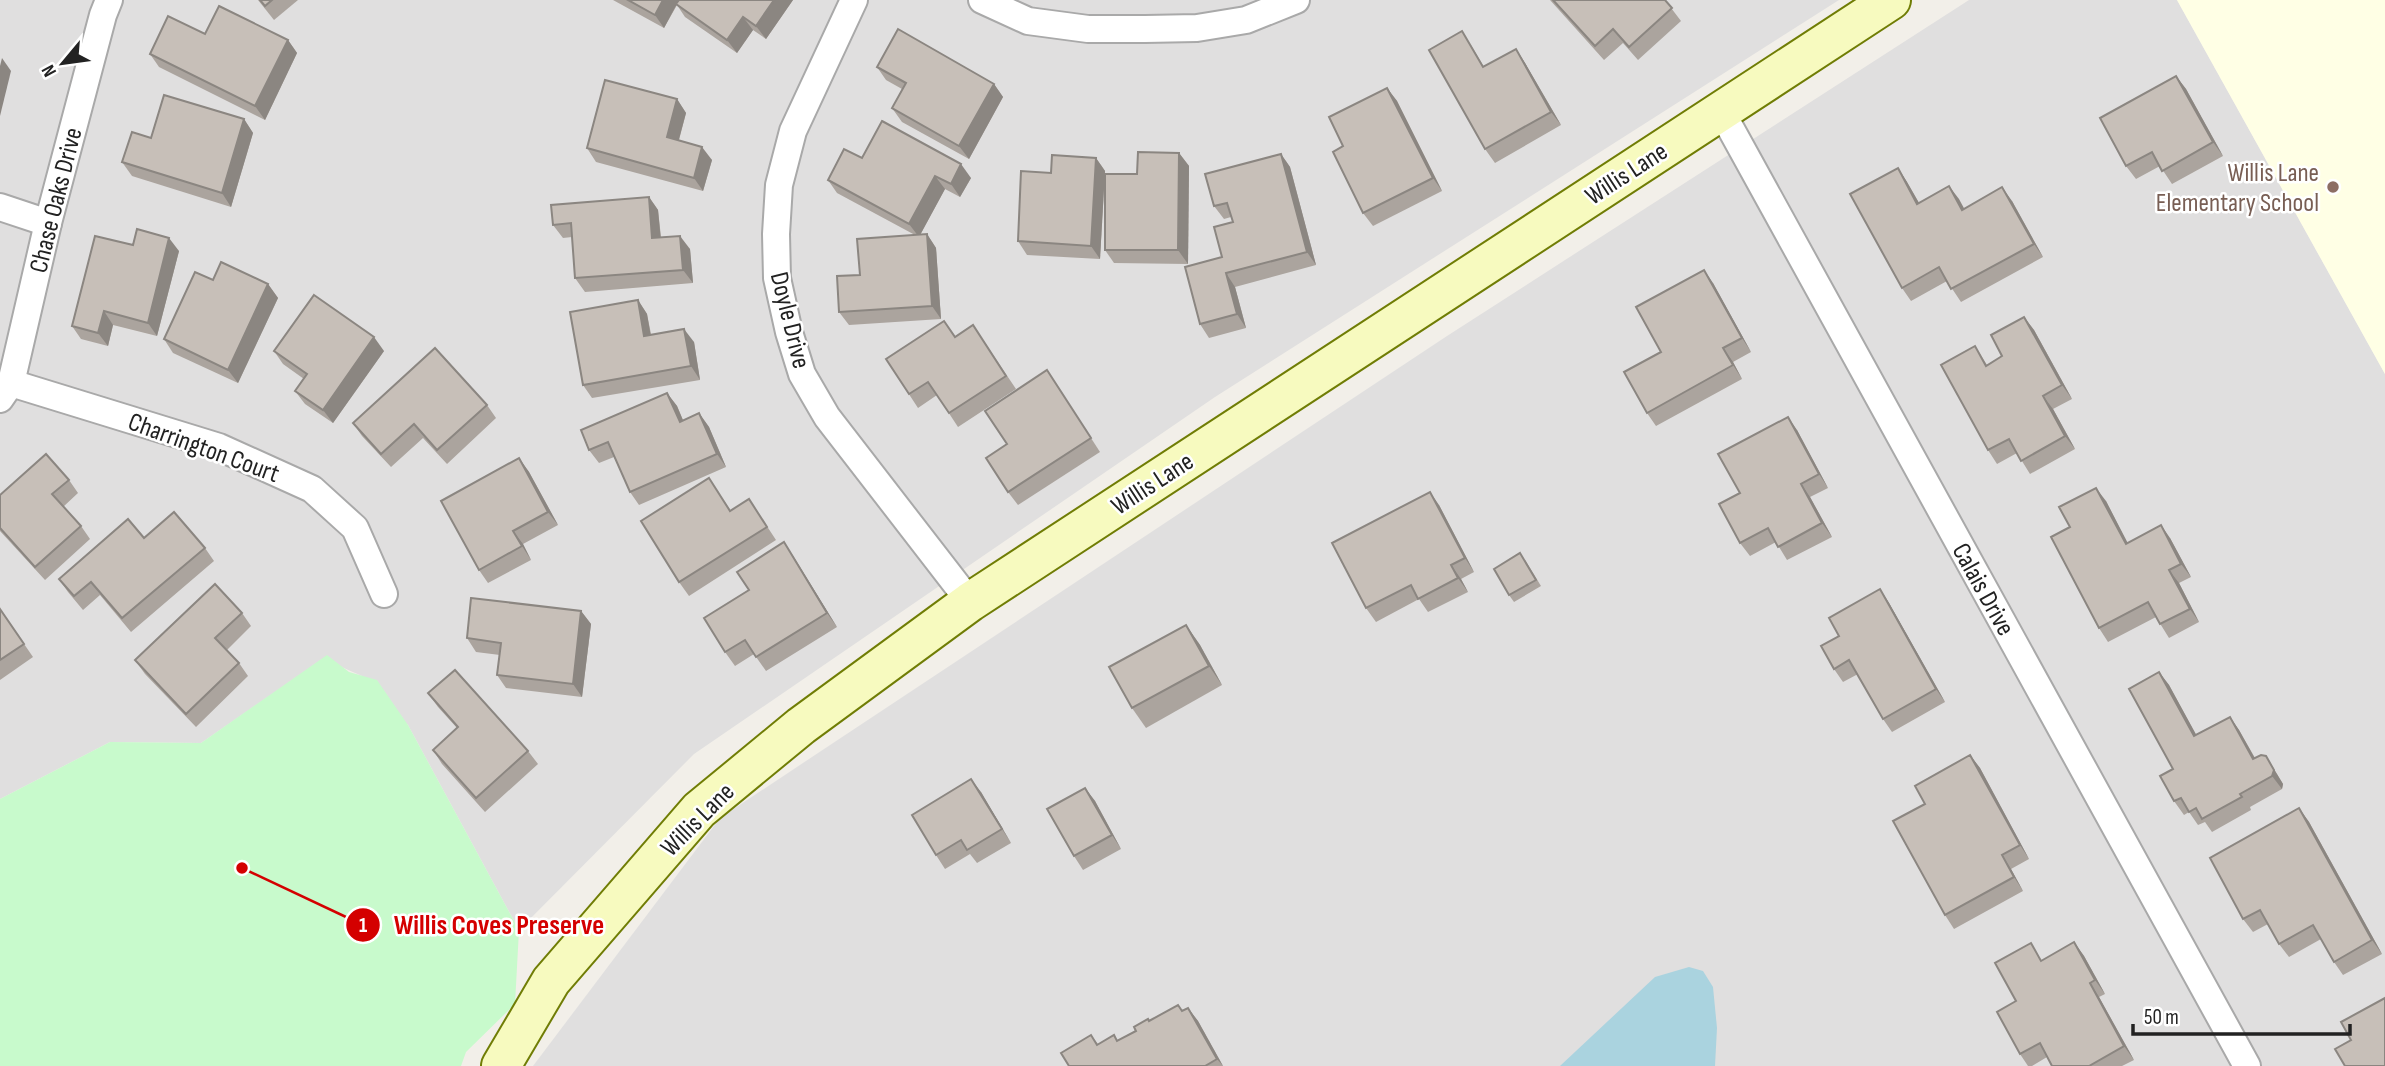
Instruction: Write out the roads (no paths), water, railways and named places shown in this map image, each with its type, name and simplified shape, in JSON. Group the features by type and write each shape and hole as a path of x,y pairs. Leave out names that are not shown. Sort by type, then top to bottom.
{"street":[{"name":"Chase Oaks Drive","path":"5,391 109,0"},
{"name":"Doyle Drive","path":"854,0 793,131 779,185 777,278 802,374 821,406 970,602"},
{"path":"982,0 1028,21 1088,29 1209,26 1246,20 1296,0"},
{"name":"Willis Lane","path":"501,1066 551,981 699,810 801,726 970,602 1891,0"},
{"name":"Calais Drive","path":"1721,111 2247,1066"},
{"path":"0,207 48,223"},
{"name":"Charrington Court","path":"5,391 219,447 312,489 355,528 384,594"}],"water":[{"path":"1689,967 1703,971 1713,987 1717,1028 1715,1066 1560,1066 1655,977"}],"place":[{"name":"Willis Lane Elementary School","path":"2333,187"},
{"name":"Willis Coves Preserve","path":"242,868"}]}
